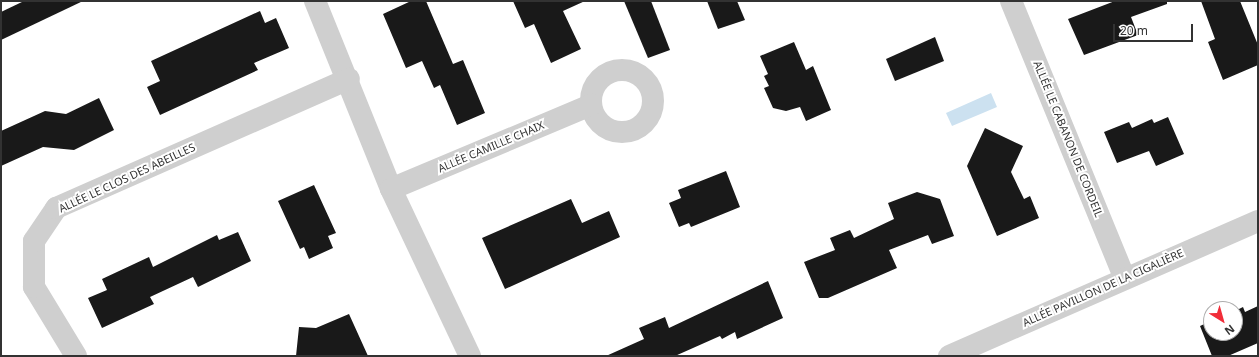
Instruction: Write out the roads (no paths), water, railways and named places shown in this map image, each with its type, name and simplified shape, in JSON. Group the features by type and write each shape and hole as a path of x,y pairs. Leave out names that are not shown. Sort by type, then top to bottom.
{"street":[{"path":"315,1 349,79 391,189 470,356"},
{"name":"ALLÉE LE CABANON DE CORDEIL","path":"1011,1 1124,277"},
{"name":"ALLÉE LE CLOS DES ABEILLES","path":"76,356 34,287 34,241 56,208 349,79"},
{"name":"ALLÉE CAMILLE CHAIX","path":"391,189 591,105"},
{"name":"ALLÉE PAVILLON DE LA CIGALIÈRE","path":"949,356 1124,277 1258,221"}],"water":[{"path":"991,93 997,107 952,126 946,113"}]}
